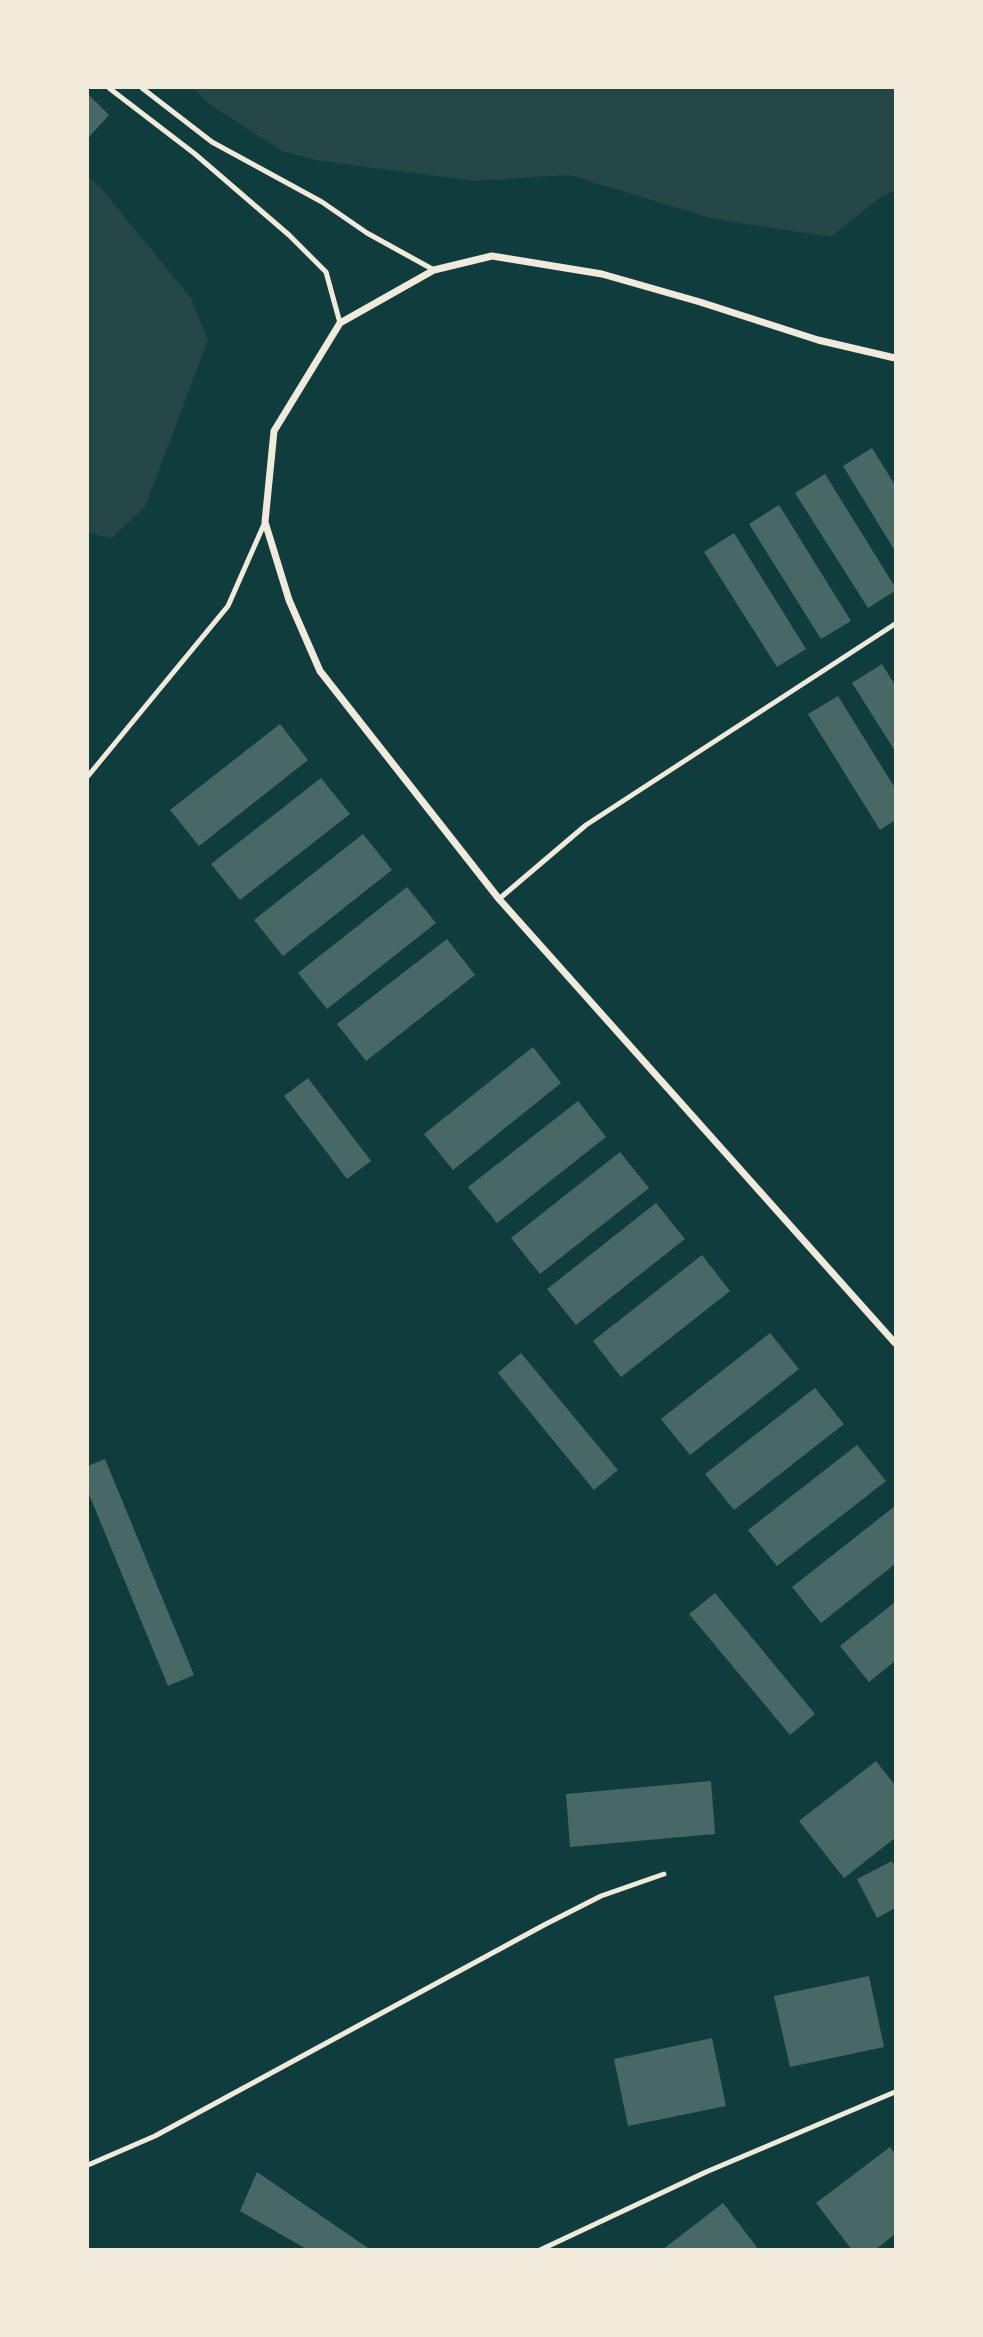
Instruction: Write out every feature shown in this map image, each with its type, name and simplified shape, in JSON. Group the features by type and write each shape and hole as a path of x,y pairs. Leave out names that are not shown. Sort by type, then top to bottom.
{"street":[{"path":"895,358 818,340 602,274 492,256 434,270 340,323 274,431 265,522 289,600 320,671 499,899 895,1343"}],"lane":[{"path":"109,88 195,154 289,235 326,272 340,323"},
{"path":"142,88 212,142 322,202 367,233 434,270"},
{"path":"88,776 228,606 265,522"},
{"path":"499,899 586,825 895,624"},
{"path":"88,2165 155,2136 601,1896 664,1874"},
{"path":"540,2249 706,2172 895,2092"}],"shaded area":[{"path":"193,88 895,88 895,191 881,197 831,237 714,219 569,175 475,181 320,161 282,151 209,104"},
{"path":"88,177 101,188 191,298 208,340 145,507 112,538 88,533"}],"building":[{"path":"88,94 109,115 88,138"},
{"path":"872,448 895,485 895,551 843,466"},
{"path":"825,474 895,587 895,591 868,608 795,493"},
{"path":"779,505 851,621 821,639 749,524"},
{"path":"734,533 806,649 777,667 704,552"},
{"path":"882,664 895,685 895,751 852,683"},
{"path":"838,696 895,788 895,820 880,830 808,714"},
{"path":"280,724 308,760 199,846 170,810"},
{"path":"321,778 350,814 240,900 211,864"},
{"path":"363,834 392,870 283,956 254,920"},
{"path":"407,887 436,923 327,1009 298,973"},
{"path":"447,939 475,975 366,1061 337,1024"},
{"path":"533,1047 561,1083 453,1170 424,1134"},
{"path":"308,1078 371,1161 347,1179 284,1096"},
{"path":"578,1101 606,1137 497,1223 468,1187"},
{"path":"620,1152 649,1188 540,1274 511,1238"},
{"path":"656,1203 685,1239 576,1325 547,1289"},
{"path":"702,1255 730,1291 621,1377 593,1341"},
{"path":"770,1333 799,1369 690,1455 661,1419"},
{"path":"521,1353 618,1470 594,1490 498,1373"},
{"path":"815,1388 844,1424 734,1510 705,1474"},
{"path":"857,1445 886,1481 777,1566 748,1530"},
{"path":"105,1459 194,1675 168,1686 88,1492 88,1466"},
{"path":"895,1506 895,1564 821,1623 792,1587"},
{"path":"715,1593 815,1714 790,1735 689,1614"},
{"path":"895,1602 895,1661 869,1682 840,1646"},
{"path":"876,1761 895,1785 895,1838 844,1878 799,1821"},
{"path":"711,1781 715,1834 570,1847 566,1794"},
{"path":"892,1861 895,1867 895,1908 877,1918 857,1879"},
{"path":"869,1976 884,2047 790,2067 774,1996"},
{"path":"712,2038 726,2106 628,2126 614,2059"},
{"path":"890,2147 895,2154 895,2234 875,2250 852,2250 816,2203"},
{"path":"257,2172 371,2250 308,2250 240,2211"},
{"path":"723,2203 759,2250 662,2250"}]}
